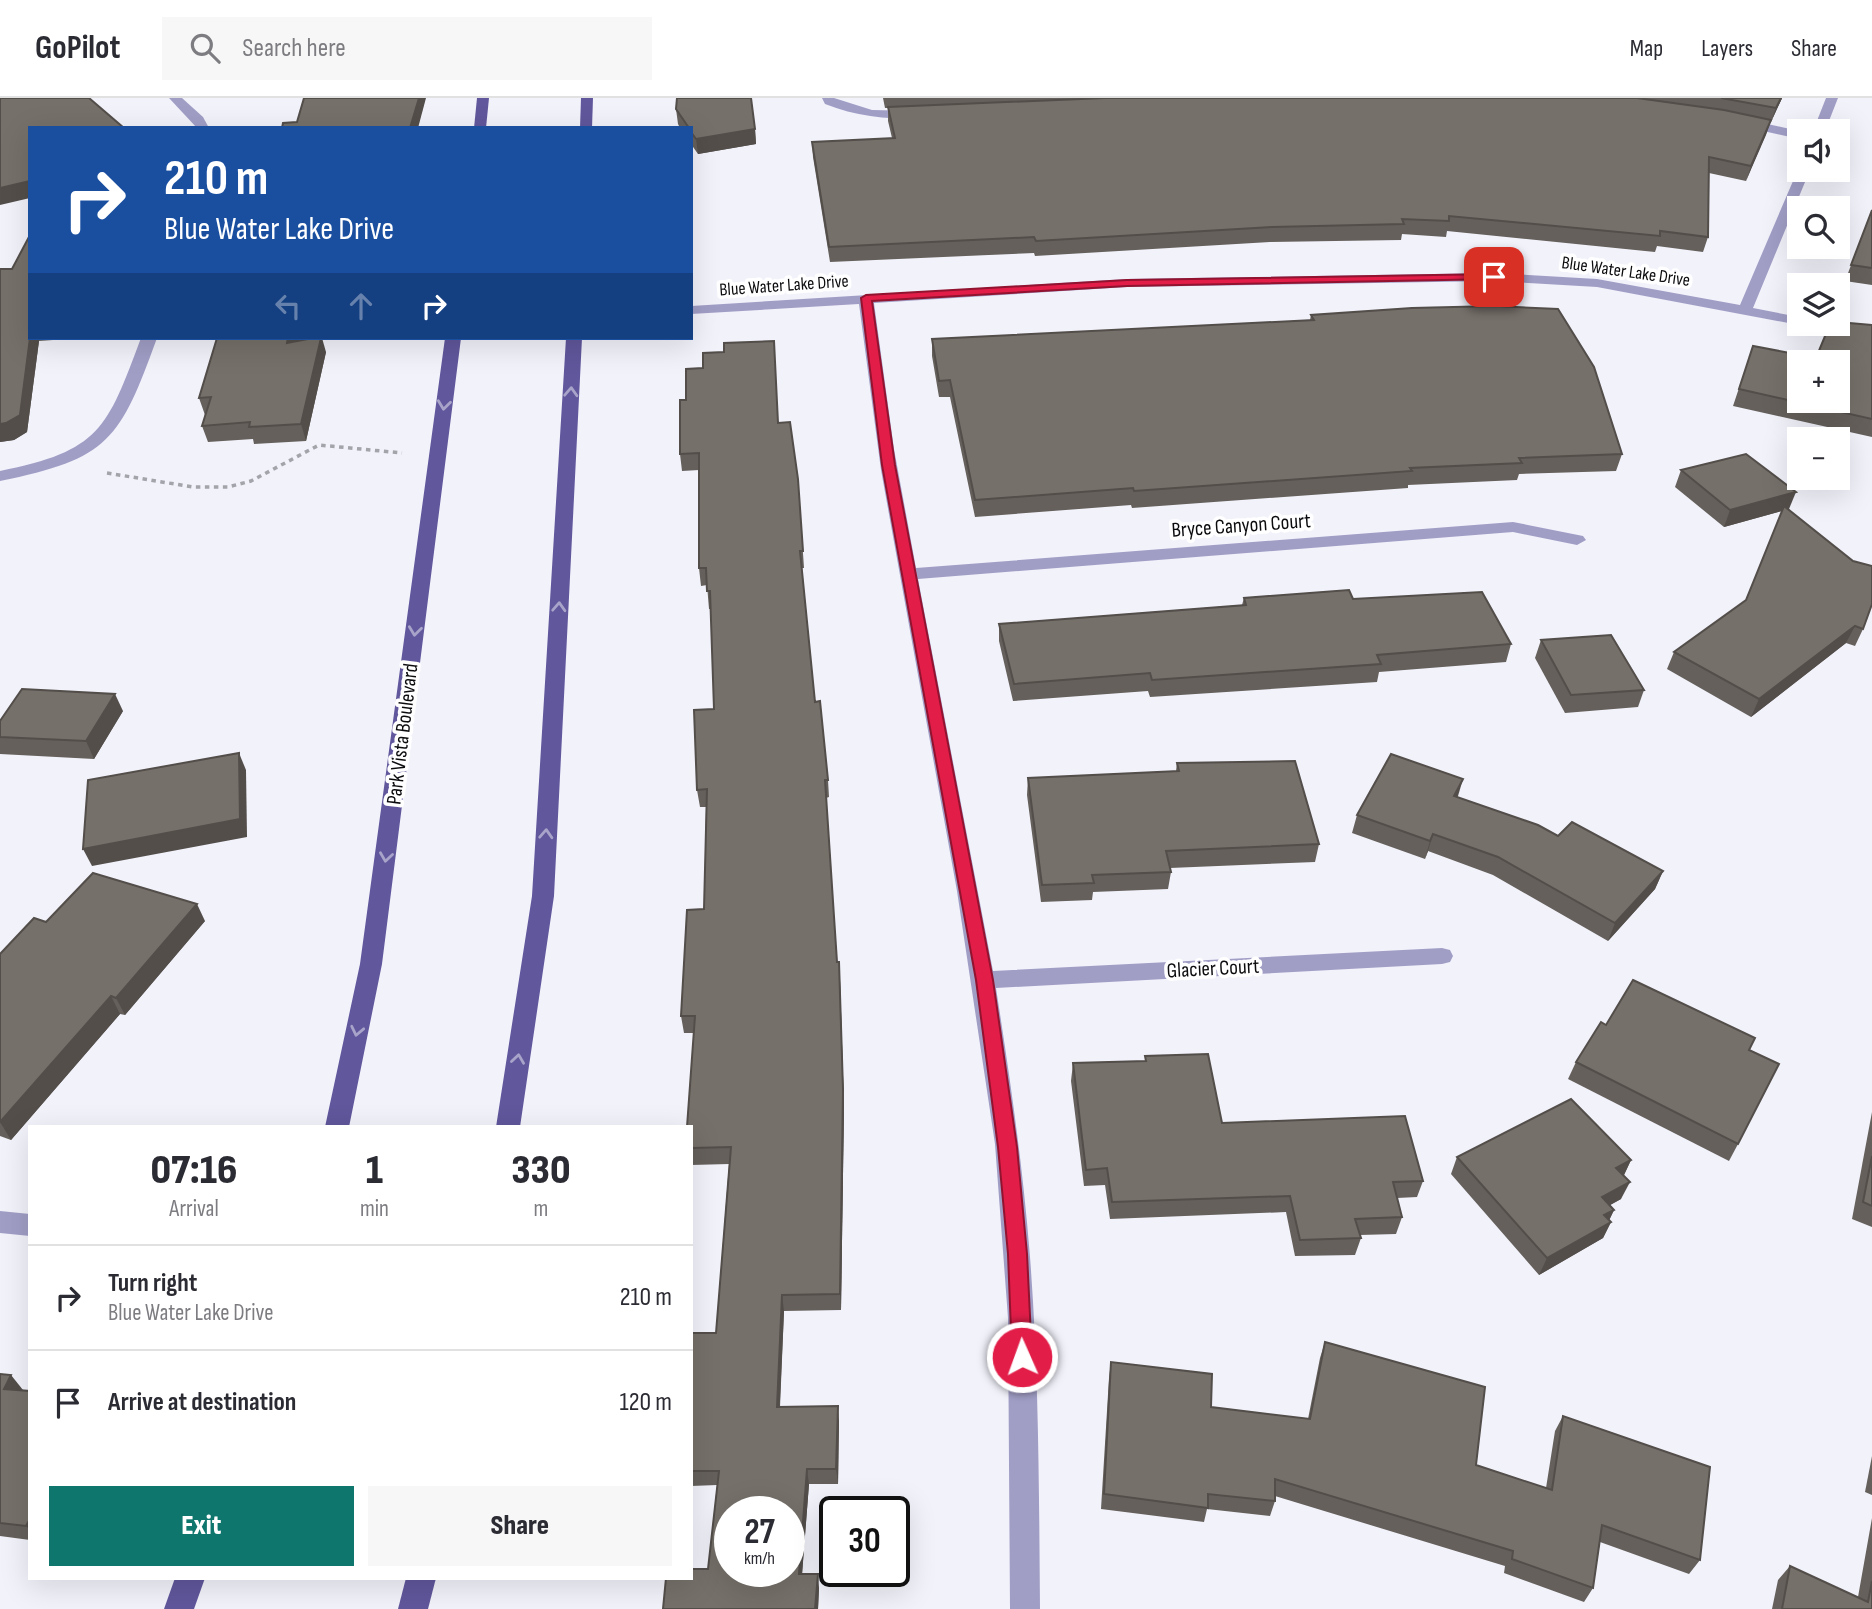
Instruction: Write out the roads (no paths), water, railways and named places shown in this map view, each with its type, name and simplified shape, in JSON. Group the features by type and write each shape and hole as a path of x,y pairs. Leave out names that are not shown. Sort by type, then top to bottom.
{"main road":[{"path":"480,126 483,98"},
{"path":"586,126 587,98"},
{"name":"Park Vista Boulevard","path":"337,1125 371,964 453,340"},
{"path":"508,1125 543,896 574,340"},
{"path":"179,1609 189,1580"},
{"path":"413,1609 420,1580"}],"street":[{"path":"175,98 200,120 202,126"},
{"path":"828,98 845,108 873,114 928,114"},
{"path":"1824,119 1832,98"},
{"path":"1732,121 1787,132"},
{"path":"1745,310 1798,182"},
{"name":"Blue Water Lake Drive","path":"693,310 1127,283 1494,277 1597,283 1787,319"},
{"path":"866,298 888,465 985,980 1007,1147 1018,1254 1023,1383 1025,1609"},
{"path":"1850,331 1872,335"},
{"path":"0,476 58,463 85,449 107,433 119,416 148,340"},
{"name":"Bryce Canyon Court","path":"908,574 1513,527 1577,540"},
{"name":"Glacier Court","path":"985,980 1442,956"},
{"path":"0,1222 28,1226"}]}
